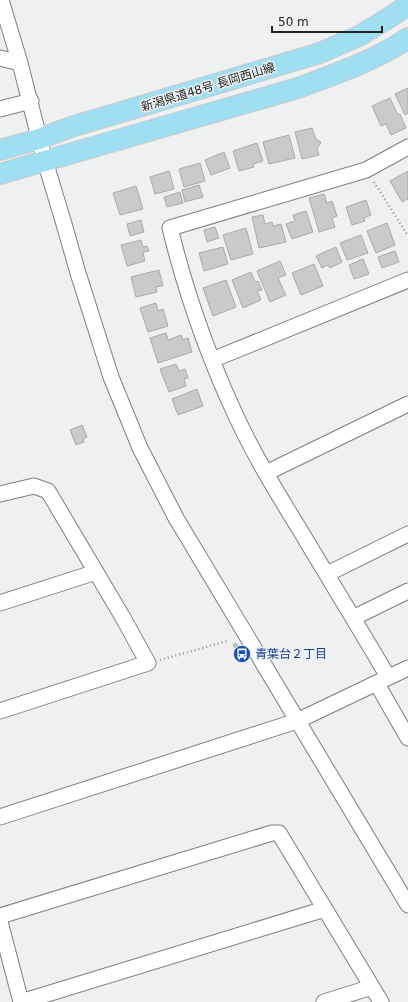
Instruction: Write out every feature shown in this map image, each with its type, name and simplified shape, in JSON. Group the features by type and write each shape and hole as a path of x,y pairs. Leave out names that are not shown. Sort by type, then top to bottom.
{"main road":[{"name":"新潟県道48号 長岡西山線","path":"0,150 78,125 320,53 361,35 408,5"},
{"path":"0,174 298,88 376,57 408,38"}],"street":[{"path":"1,0 31,101 45,162 78,273 111,377 140,448 176,518 408,905"},
{"path":"0,58 20,64"},
{"path":"0,109 31,101"},
{"path":"408,147 366,170 170,228 191,303 212,360 236,417 266,474 353,618 383,680 408,738"},
{"path":"212,360 408,280"},
{"path":"266,474 408,404"},
{"path":"0,494 34,486 48,491 148,663 0,710"},
{"path":"327,574 408,534"},
{"path":"0,603 96,572"},
{"path":"353,618 408,591"},
{"path":"0,817 297,721 408,668"},
{"path":"0,916 272,833 279,833 381,1002"},
{"path":"0,922 22,1002 325,908"},
{"path":"324,1002 372,987"}],"path":[{"path":"366,170 408,236"},
{"path":"148,663 227,641"}],"building":[{"path":"408,88 408,113 405,115 395,94"},
{"path":"390,98 398,115 400,114 406,128 391,135 386,124 381,126 372,106"},
{"path":"312,128 316,139 321,142 317,149 319,155 302,159 295,132"},
{"path":"289,135 295,158 269,164 263,142"},
{"path":"257,143 263,161 253,164 254,167 239,171 233,151"},
{"path":"224,152 230,168 211,175 205,160"},
{"path":"200,163 205,181 184,187 179,169"},
{"path":"169,171 174,189 155,194 150,177"},
{"path":"408,171 408,199 402,202 390,181"},
{"path":"199,185 203,197 185,202 182,190"},
{"path":"136,186 143,209 120,215 113,193"},
{"path":"180,192 183,203 167,207 164,197"},
{"path":"324,194 327,203 332,201 337,216 332,218 335,227 319,232 309,198"},
{"path":"366,200 371,215 364,218 365,221 352,225 346,207"},
{"path":"306,211 313,232 292,239 286,224 295,221 293,215"},
{"path":"263,215 265,224 272,222 273,226 281,224 286,242 259,248 252,217"},
{"path":"141,220 144,232 130,236 127,224"},
{"path":"387,223 395,245 376,253 367,231"},
{"path":"215,227 219,238 207,242 204,230"},
{"path":"246,228 253,254 231,260 223,235"},
{"path":"361,235 368,253 347,260 340,243"},
{"path":"141,240 143,247 147,246 149,251 143,252 145,261 127,266 121,245"},
{"path":"223,247 228,264 204,271 199,253"},
{"path":"336,247 342,262 330,268 328,265 322,268 316,256"},
{"path":"395,251 399,262 382,268 378,257"},
{"path":"363,259 369,274 354,279 349,265"},
{"path":"280,261 286,275 278,278 286,295 270,302 257,271"},
{"path":"314,264 323,286 301,295 292,273"},
{"path":"159,270 163,286 156,287 157,292 136,297 131,277"},
{"path":"251,272 255,282 258,281 262,290 257,291 261,300 243,308 232,280"},
{"path":"226,280 236,307 213,316 203,288"},
{"path":"156,303 158,311 163,309 168,326 148,332 140,308"},
{"path":"166,333 168,340 181,335 183,340 188,338 192,352 158,363 150,338"},
{"path":"176,364 179,371 185,369 188,378 184,379 186,386 169,392 160,369"},
{"path":"197,389 203,406 178,415 172,399"},
{"path":"82,425 87,437 83,439 84,442 76,445 70,430"},
{"path":"236,643 241,651 238,653 233,645"}],"place":[{"name":"青葉台２丁目","path":"242,654"}]}
